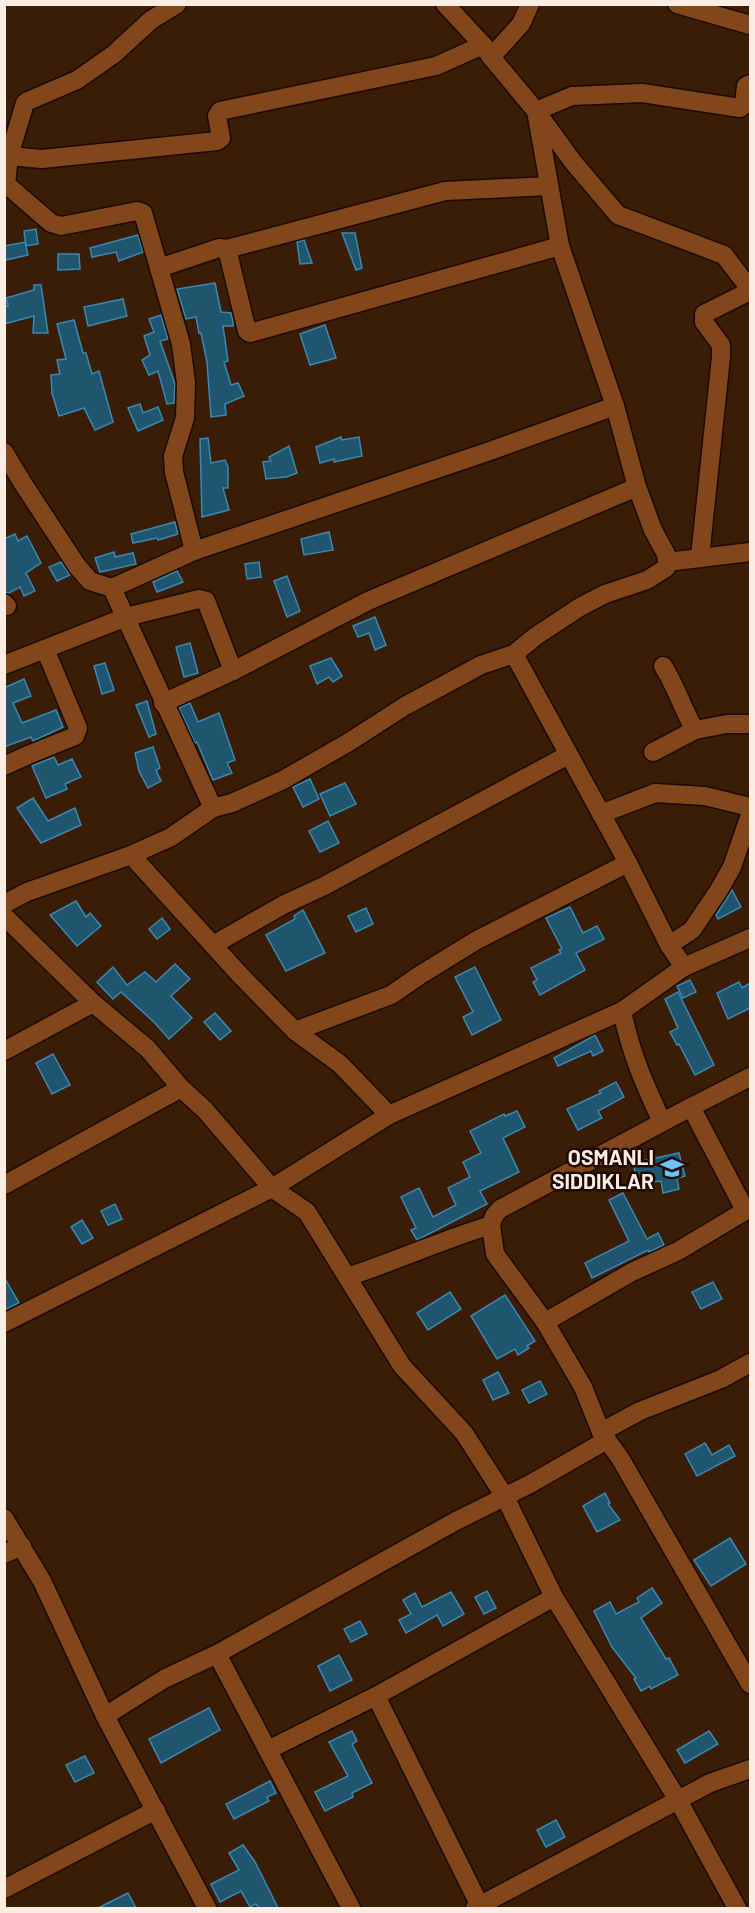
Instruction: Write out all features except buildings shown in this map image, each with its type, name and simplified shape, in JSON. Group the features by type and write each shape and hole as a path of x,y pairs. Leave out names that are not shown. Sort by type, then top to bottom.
{"street":[{"path":"177,4 151,20 114,54 77,80 28,100 9,156 5,185 51,223 61,226 140,211 143,213 181,344 186,383 185,418 173,456 174,472 194,551"},
{"path":"445,4 487,51 536,111 573,162 618,215 724,255 750,290 704,314 703,317 720,345 721,357 700,557"},
{"path":"9,156 42,159 217,141 221,138 216,116 220,111 436,66 487,51 521,24 530,4"},
{"path":"676,4 750,25"},
{"path":"536,111 572,96 642,93 740,108 744,105 746,86 750,84"},
{"path":"4,904 27,892 131,855 171,837 213,808 232,803 283,780 415,701 481,665 514,654 536,636 580,607 605,594 647,579 666,568 667,562 637,487 615,406 560,246 536,111"},
{"path":"159,268 219,248 226,249 445,191 549,186"},
{"path":"226,249 247,331 250,333 560,246"},
{"path":"7,462 77,566 90,581 112,588 194,551 487,452 615,406"},
{"path":"163,703 233,671 368,601 637,487"},
{"path":"667,562 750,552"},
{"path":"112,588 213,808"},
{"path":"4,665 126,617 199,599 206,601 233,671"},
{"path":"4,766 75,736 77,732 78,728 64,691 45,649"},
{"path":"514,654 628,863 669,945 684,967"},
{"path":"663,666 695,730"},
{"path":"653,752 695,730 735,723 750,724"},
{"path":"213,945 265,915 568,755"},
{"path":"601,814 648,795 661,793 705,796 750,807"},
{"path":"669,945 692,930 719,890 732,867 750,815"},
{"path":"131,855 295,1031 340,1064 390,1115"},
{"path":"295,1031 391,996 477,940 628,863"},
{"path":"4,916 93,1003 148,1049 181,1088 205,1110 272,1188 307,1212 402,1366 464,1433 505,1497 554,1597 678,1800 736,1908"},
{"path":"4,1323 272,1188 390,1115 622,1011 684,967 750,939"},
{"path":"4,1051 93,1003"},
{"path":"622,1011 629,1045 640,1076 663,1122"},
{"path":"750,1077 500,1209 491,1225 495,1254 544,1322 583,1387 604,1436 620,1458 750,1684"},
{"path":"4,1185 181,1088"},
{"path":"544,1322 632,1272 678,1251 748,1209 691,1107"},
{"path":"347,1277 394,1261 446,1239 491,1225"},
{"path":"105,1716 164,1679 217,1654 456,1521 505,1497 640,1411 721,1379 750,1363"},
{"path":"4,1518 42,1581 105,1716 156,1810 204,1907"},
{"path":"4,1554 22,1546"},
{"path":"268,1750 376,1696 554,1597"},
{"path":"217,1654 351,1908"},
{"path":"376,1696 477,1907 710,1783 750,1769"},
{"path":"4,1889 156,1810"}],"place":[{"name":"OSMANLI SIDDIKLAR","path":"672,1168"}]}
